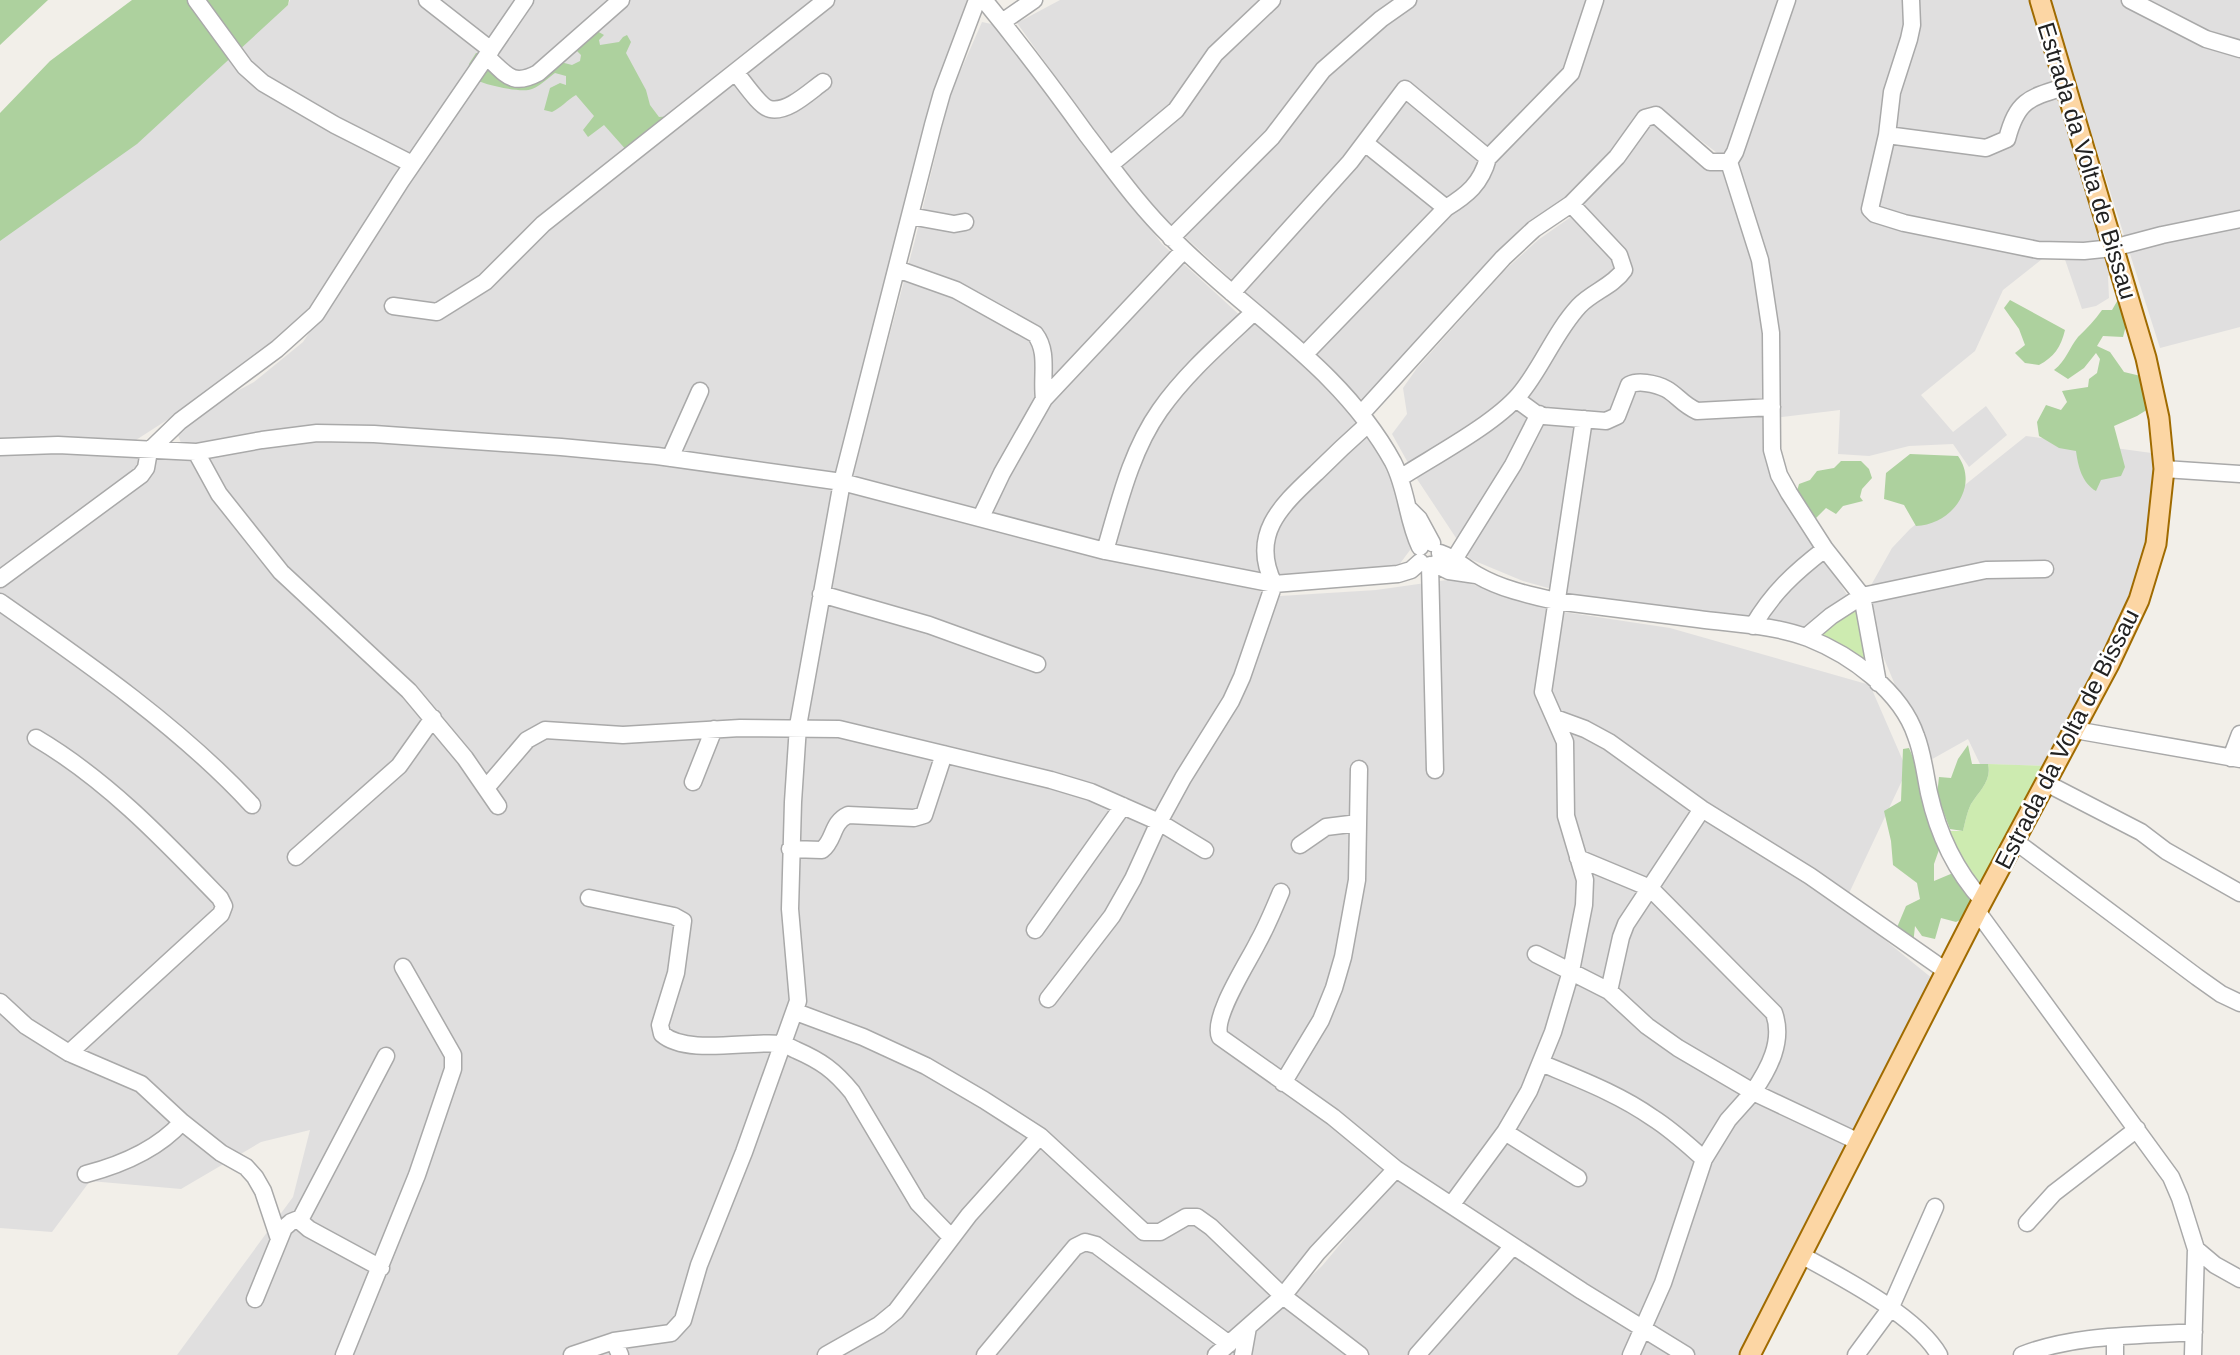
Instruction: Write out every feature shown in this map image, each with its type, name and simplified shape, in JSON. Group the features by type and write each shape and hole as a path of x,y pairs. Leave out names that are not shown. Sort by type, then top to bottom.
{"main road":[{"name":"Estrada da Volta de Bissau","path":"1751,1355 1946,971 2109,664 2139,600 2156,544 2164,469 2159,418 2146,358 2040,0"}],"street":[{"path":"196,0 245,67 263,83 335,125 412,164"},
{"path":"427,0 489,53 511,79 522,81 538,73 621,0"},
{"path":"0,579 141,475 146,468 149,451 186,416 277,349 316,314 412,164 524,0"},
{"path":"393,306 437,312 485,282 543,225 826,0"},
{"path":"572,1355 617,1348 671,1333 683,1320 699,1265 796,1012 798,1001 790,909 790,849 798,726 821,594 842,482 942,93 977,0"},
{"path":"985,0 1130,192 1171,238 1305,354 1339,387 1394,464 1410,510 1419,519 1433,556 1435,770"},
{"path":"1002,22 1034,0"},
{"path":"1110,165 1176,110 1216,54 1272,0"},
{"path":"1171,238 1272,137 1322,70 1381,19 1408,0"},
{"path":"1305,354 1446,208 1470,193 1484,173 1488,158 1571,73 1595,0"},
{"path":"1787,0 1735,152 1729,162 1760,260 1771,333 1774,463 1789,493 1825,549 1862,596 1878,682"},
{"path":"1911,0 1910,32 1892,92 1887,135 1872,195 1870,209 1875,214 1904,223 2038,250 2084,251 2113,248 2240,219"},
{"path":"2130,0 2206,39 2240,48"},
{"path":"736,73 769,109 781,108 799,100 823,82"},
{"path":"1887,135 1986,148 2007,139 2012,117 2021,105 2064,87"},
{"path":"1232,293 1365,143 1405,89 1488,158"},
{"path":"1048,999 1112,916 1133,879 1159,822 1231,701 1274,584 1265,563 1265,553 1274,517 1290,496 1364,419 1503,258 1534,229 1571,204 1617,157 1638,124 1650,115 1656,116 1710,162 1729,162"},
{"path":"1365,143 1446,208"},
{"path":"1400,478 1496,416 1516,399 1566,321 1590,296 1618,278 1624,270 1619,255 1571,204"},
{"path":"910,216 954,224 965,222"},
{"path":"981,517 1002,473 1044,399 1184,250"},
{"path":"897,269 956,290 1035,334 1044,352 1044,399"},
{"path":"1105,551 1126,482 1144,436 1159,411 1213,350 1254,312"},
{"path":"1516,399 1539,414 1606,421 1617,416 1629,385 1637,382 1661,385 1697,411 1772,407"},
{"path":"670,458 700,391"},
{"path":"0,447 58,445 196,453 317,433 374,434 561,447 670,458 842,482 1105,551 1274,584 1398,574 1411,570 1433,556 1507,475 1539,414"},
{"path":"1452,1204 1505,1132 1530,1091 1553,1032 1571,971 1586,893 1585,880 1566,816 1565,742 1543,692 1584,419"},
{"path":"196,453 219,494 281,572 409,691 433,718 498,806"},
{"path":"2164,469 2240,474"},
{"path":"1753,626 1779,587 1825,549"},
{"path":"1433,556 1516,591 1556,601 1753,626 1806,637 1848,659 1878,682 1903,711 1916,733 1932,803 1958,869 1980,906 2171,1177 2196,1249 2193,1355"},
{"path":"1806,637 1831,616 1862,596 1986,570 2045,569"},
{"path":"821,594 929,625 1037,664"},
{"path":"0,602 174,731 253,805"},
{"path":"296,857 399,766 433,718"},
{"path":"1555,718 1585,729 1609,743 1702,809 1810,876 1946,971"},
{"path":"486,788 527,740 545,730 623,735 798,726 839,729 1091,792 1159,822 1205,850"},
{"path":"693,782 714,729"},
{"path":"2075,730 2236,759 2240,734"},
{"path":"36,738 76,763 128,805 185,861 220,898 224,906 220,914 69,1054"},
{"path":"790,849 822,849 829,843 838,821 848,816 914,818 924,815 944,754"},
{"path":"1283,1083 1321,1020 1334,988 1357,880 1359,769"},
{"path":"2046,783 2141,832 2166,851 2240,893"},
{"path":"1035,930 1123,806"},
{"path":"1609,991 1626,924 1702,809"},
{"path":"1300,845 1326,827 1359,823"},
{"path":"2015,841 2197,977 2221,994 2240,1003"},
{"path":"1578,858 1650,888 1774,1013 1779,1027 1775,1050 1753,1092 1728,1120 1704,1159 1663,1283 1631,1355"},
{"path":"1281,892 1227,1000 1217,1028 1220,1037 1333,1117 1396,1169 1582,1291 1686,1355"},
{"path":"589,898 682,920 676,973 660,1025 662,1034 711,1046 782,1044 821,1061 838,1076 858,1102 918,1203 951,1237"},
{"path":"1536,954 1609,991 1647,1026 1678,1048 1753,1092 1859,1142"},
{"path":"344,1355 417,1175 453,1069 453,1055 403,967"},
{"path":"0,1002 26,1026 69,1054 141,1084 221,1153 246,1167 263,1191 279,1239"},
{"path":"796,1012 863,1037 926,1066 1040,1136 1144,1232 1160,1231 1185,1216 1197,1217 1211,1227 1283,1296 1360,1355"},
{"path":"255,1299 284,1228 301,1218 386,1056"},
{"path":"1541,1063 1640,1109 1704,1159"},
{"path":"86,1174 134,1156 173,1132 182,1122"},
{"path":"2027,1223 2054,1193 2137,1129"},
{"path":"1505,1132 1578,1178"},
{"path":"837,1353 896,1311 969,1215 1040,1136"},
{"path":"985,1355 1075,1247 1085,1242 1096,1245 1222,1350 1283,1296 1317,1253 1396,1169"},
{"path":"1856,1355 1890,1309 1935,1206"},
{"path":"301,1218 302,1223 309,1229 381,1268"},
{"path":"1417,1355 1513,1245"},
{"path":"2196,1249 2215,1265 2240,1279"},
{"path":"1801,1255 1890,1309 1926,1338 1939,1355"},
{"path":"1243,1355 1248,1326"},
{"path":"2022,1355 2041,1347 2194,1332"},
{"path":"2115,1338 2115,1355"}],"shaded area":[{"path":"290,0 517,0 315,303 268,355 136,440 78,442 0,439 0,238 288,5"},
{"path":"532,0 967,0 970,13 843,475 598,444 464,432 183,448 174,425 254,382 303,342 471,87"},
{"path":"1060,0 1786,0 1739,128 1721,156 1656,106 1648,107 1594,178 1529,234 1369,406 1158,212 1083,115 1017,23"},
{"path":"1796,0 2035,0 2117,268 2108,276 2109,298 2096,306 2082,309 2060,245 2003,290 1975,351 1921,395 1953,432 1986,406 2007,435 1969,467 1953,444 1909,446 1869,456 1838,454 1840,410 1766,419 1802,520 1847,595 1796,632 1566,593 1523,581 1470,559 1417,479 1392,434 1407,414 1403,388 1417,368 1504,271 1538,240 1575,214 1648,120 1714,165 1729,159"},
{"path":"2049,0 2240,0 2240,327 2160,348"},
{"path":"982,22 1001,26 1084,142 1162,244 1244,319 1141,437 1098,543 1003,516 851,479 915,240 950,95"},
{"path":"1255,316 1350,411 1393,468 1413,546 1396,569 1295,578 1158,557 1108,546 1147,440 1178,395"},
{"path":"2026,436 2159,454 2154,559 2050,766 1980,764 1968,739 1927,762 1861,603 1892,548 1910,529"},
{"path":"313,439 451,443 663,462 860,495 1280,596 1376,590 1454,579 1564,612 1670,628 1870,685 1907,770 1843,906 1933,979 1740,1355 1694,1355 1391,1158 1267,1301 1205,1355 177,1355 293,1197 310,1130 261,1142 181,1189 90,1181 52,1232 0,1228 0,451 47,448 189,458"},
{"path":"1399,1174 1670,1355 1224,1355 1322,1266"}],"green space":[{"path":"0,0 48,0 0,45"},
{"path":"132,0 289,0 288,5 137,144 0,241 0,113 50,61"},
{"path":"590,27 604,35 599,40 600,45 619,42 627,35 631,42 626,53 646,90 650,105 659,117 672,116 628,152 604,125 588,137 583,130 594,116 576,95 552,112 544,110 550,88 560,83 566,85 566,76 555,73 532,89 518,90 480,82 468,76 469,64 476,53 501,58 501,64 511,78 553,60 572,65 580,61 581,55 575,49"},
{"path":"2122,293 2130,310 2123,337 2103,336 2097,346 2110,352 2124,372 2145,377 2153,406 2114,426 2125,467 2121,476 2101,480 2096,491 2084,479 2076,451 2059,448 2039,436 2037,422 2046,405 2061,410 2067,402 2062,391 2088,387 2089,379 2097,373 2100,359 2096,353 2084,368 2068,379 2054,370 2062,363 2078,337 2102,310 2112,310"},
{"path":"2010,300 2065,330 2056,351 2039,365 2025,363 2015,353 2025,345 2019,329 2004,308"},
{"path":"1910,454 1958,456 1964,468 1964,492 1958,502 1950,512 1929,524 1916,526 1904,505 1884,499 1886,473"},
{"path":"1841,461 1861,461 1869,469 1872,478 1862,489 1860,497 1863,501 1843,506 1836,514 1826,508 1814,520 1796,495 1799,484 1810,480 1817,471 1834,468"},
{"path":"1851,600 1871,649 1872,664 1810,639"},
{"path":"1968,745 1972,764 1988,764 1989,770 1986,781 1970,807 1963,831 1950,829 1937,795 1939,777 1951,778 1958,759"},
{"path":"1909,748 1920,774 1940,847 1934,864 1934,881 1953,873 1975,903 1966,917 1956,922 1941,918 1935,939 1922,936 1915,926 1913,945 1893,937 1906,906 1920,899 1917,883 1893,865 1884,811 1901,801 1903,749"},
{"path":"1988,764 2050,766 1982,884 1974,881 1963,870 1949,831 1963,831 1971,804 1988,776"}]}
